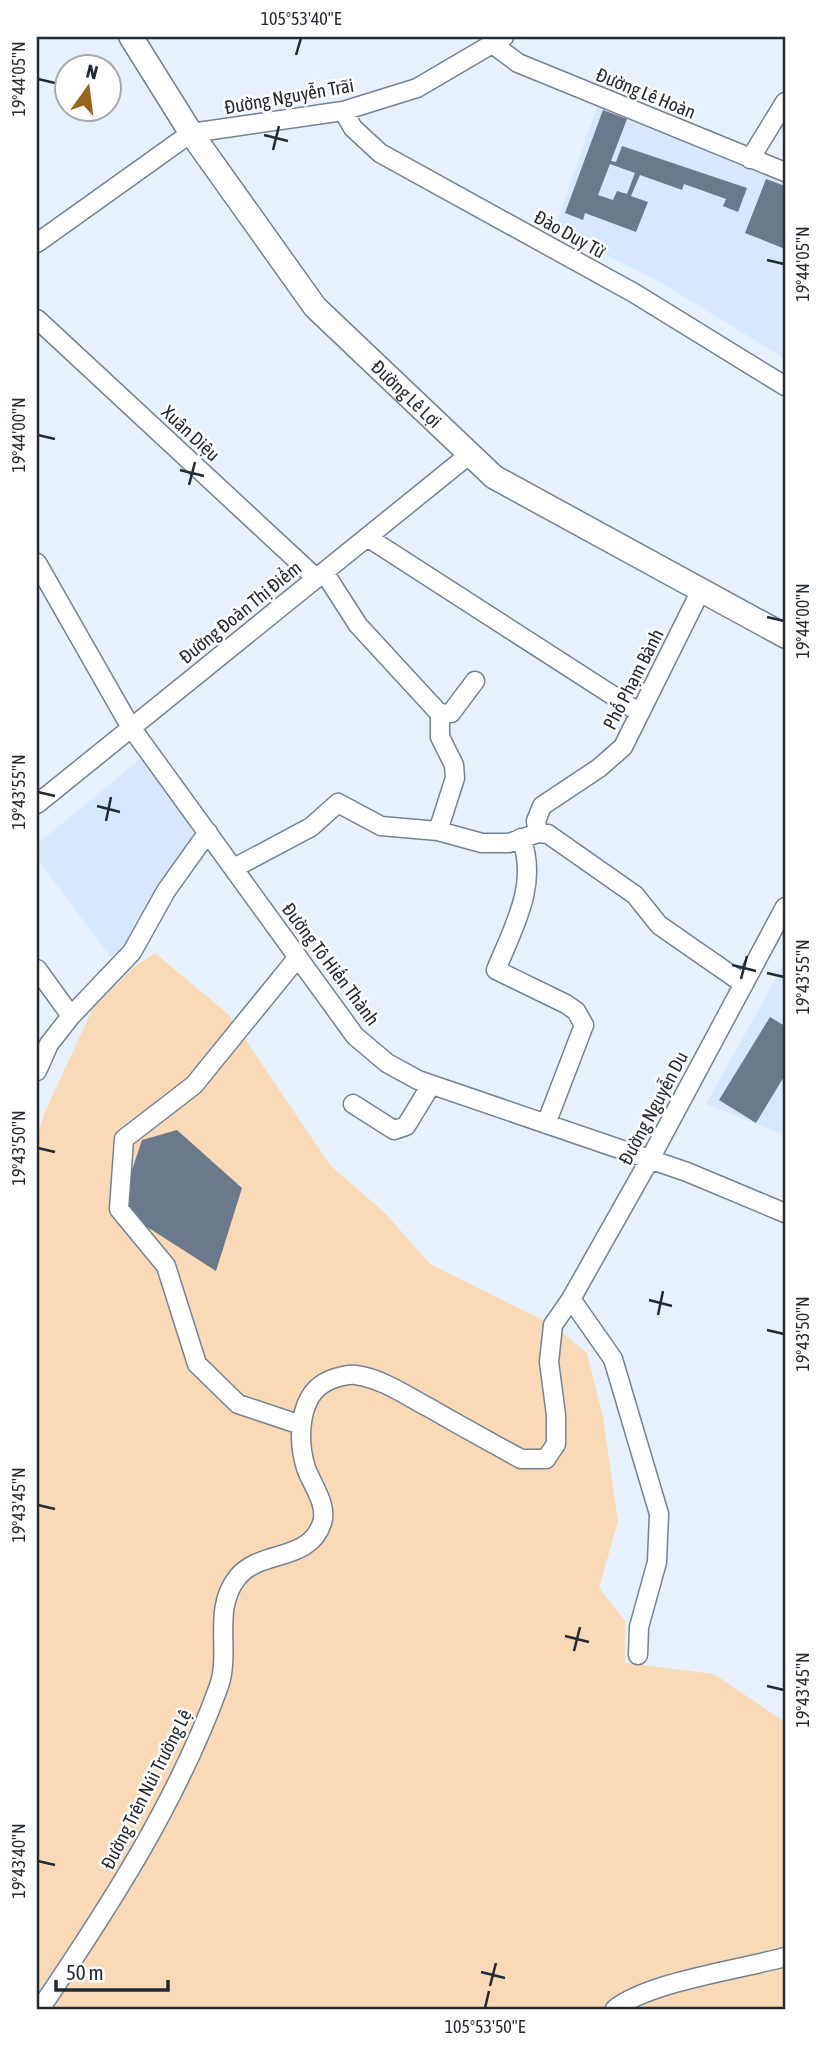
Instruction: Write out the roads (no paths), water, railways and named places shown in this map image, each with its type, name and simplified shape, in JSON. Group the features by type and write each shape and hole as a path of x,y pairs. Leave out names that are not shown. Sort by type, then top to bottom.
{"main road":[{"name":"Đường Lê Lợi","path":"131,37 191,133 315,307 494,477 785,636"}],"street":[{"name":"Đường Nguyễn Trãi","path":"191,133 343,111 417,88 499,41"},
{"name":"Đường Lê Hoàn","path":"499,41 518,63 785,172"},
{"path":"750,159 785,102"},
{"name":"Đào Duy Từ","path":"343,111 352,128 380,153 634,292 785,386"},
{"path":"37,243 191,133"},
{"name":"Xuân Diệu","path":"37,319 320,575 358,625 440,714"},
{"name":"Đường Đoàn Thị Điểm","path":"37,804 130,726 470,454"},
{"path":"366,537 640,712"},
{"name":"Đường Tô Hiến Thành","path":"37,564 130,726 355,1036 387,1063 431,1085 650,1159 785,1213"},
{"name":"Phố Phạm Bành","path":"529,835 542,806 599,768 622,747 701,590"},
{"path":"438,831 455,778 454,765 440,737 440,714 451,713 475,681"},
{"path":"234,868 311,827 338,803 381,825 438,831 495,844 529,835 548,834 635,895 659,925 744,984"},
{"path":"37,1071 49,1044 71,1016 132,952 166,891 208,832"},
{"path":"529,835 525,896 496,970 566,1004 576,1011 584,1025 546,1124"},
{"name":"Đường Nguyễn Du","path":"552,1325 571,1299 650,1159 785,907"},
{"path":"299,957 194,1085 124,1139 119,1209 166,1266 197,1364 237,1404 301,1425"},
{"path":"37,969 71,1016"},
{"path":"353,1104 394,1130 400,1129 406,1126 431,1085"},
{"path":"571,1299 613,1359 659,1514 657,1562 639,1627 638,1655"},
{"name":"Đường Trên Núi Trường Lệ","path":"40,2009 117,1894 190,1756 220,1682 224,1602 238,1577 261,1561 289,1553 312,1542 323,1521 321,1503 306,1466 301,1425 306,1402 329,1380 353,1374 379,1381 521,1459 546,1459 556,1444 556,1415 549,1362 552,1325"},
{"path":"615,2009 624,2002 672,1985 785,1957"}]}
